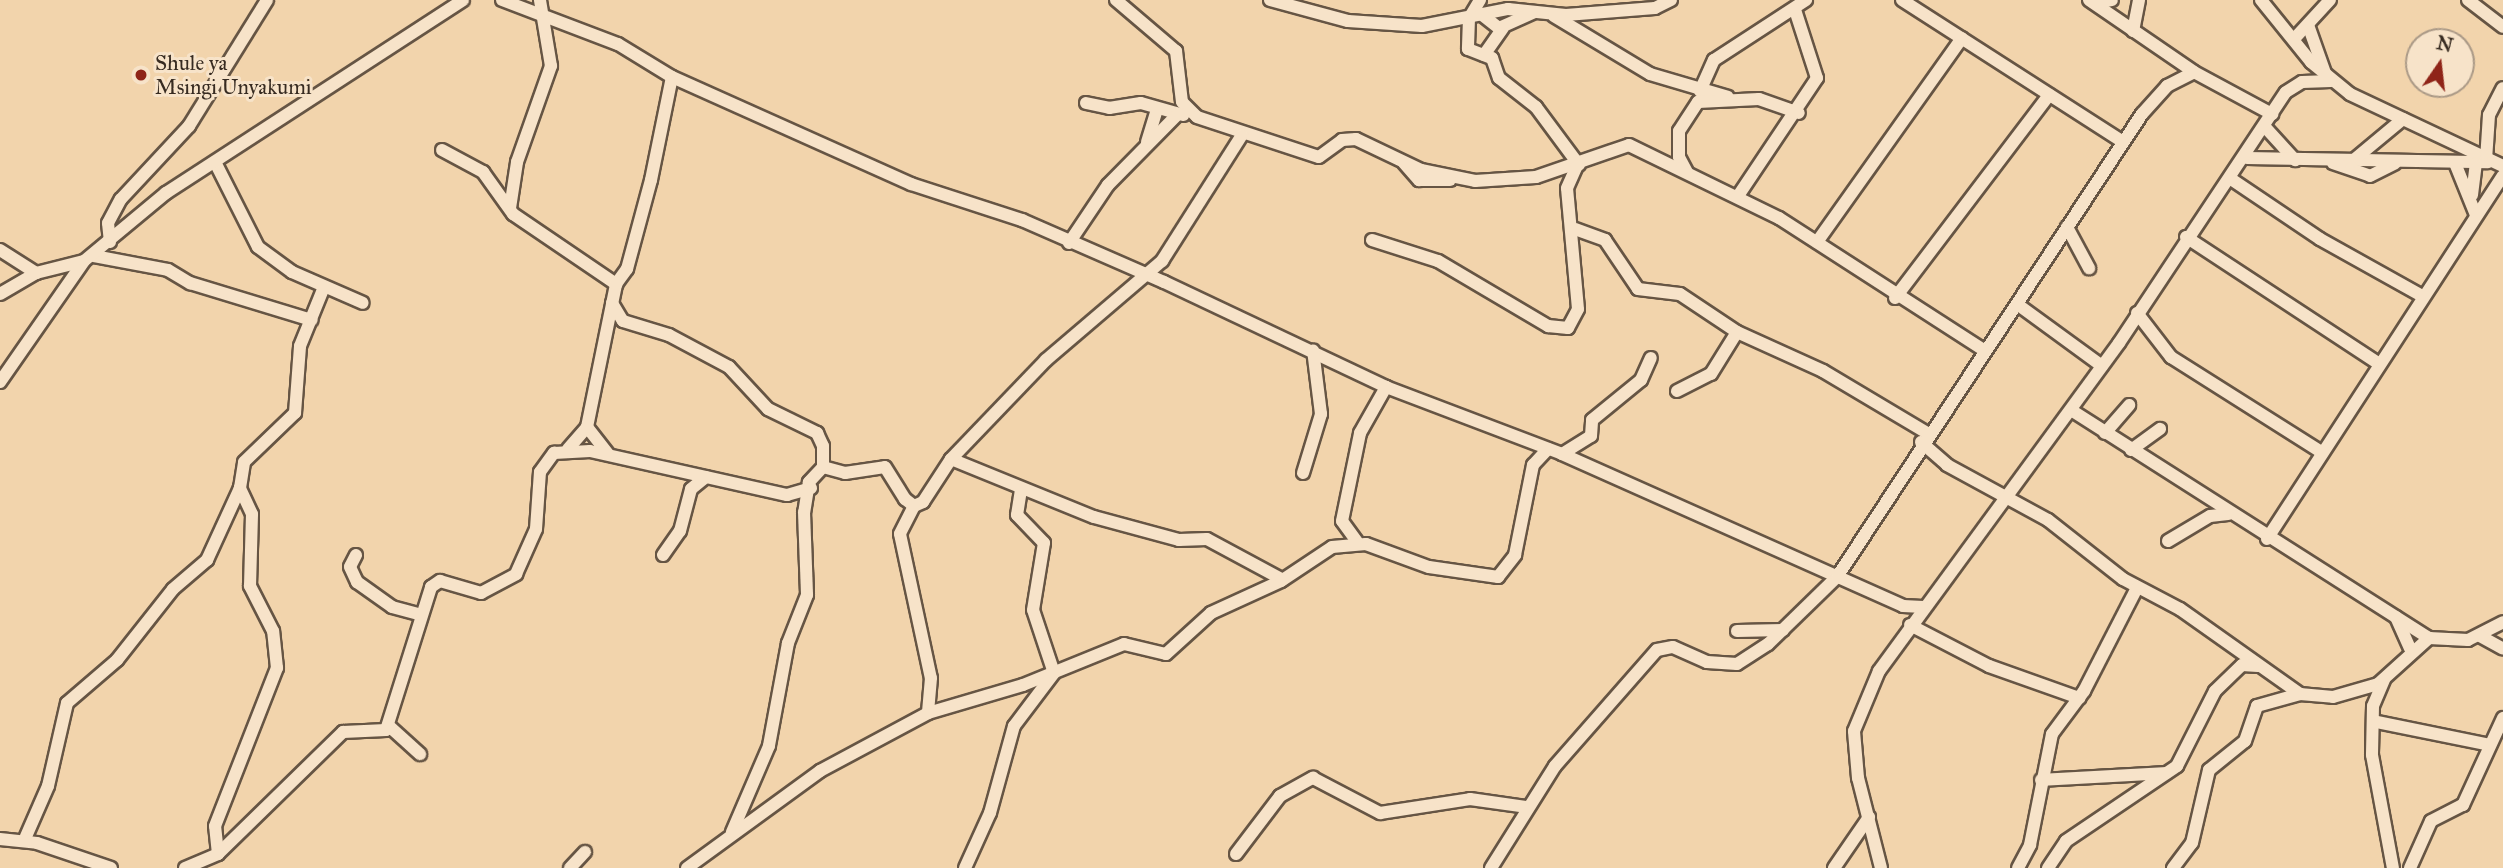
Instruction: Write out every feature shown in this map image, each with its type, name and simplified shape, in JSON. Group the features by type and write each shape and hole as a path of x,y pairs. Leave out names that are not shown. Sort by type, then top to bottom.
{"street":[{"path":"110,242 108,223 121,199 189,126 267,0"},
{"path":"0,382 89,259 166,193 463,0"},
{"path":"502,0 618,44 672,77 911,184 1022,220 1313,350 1387,387 1562,454 1903,606 1923,607"},
{"path":"510,208 517,162 551,66 540,0"},
{"path":"1116,0 1176,51 1182,102 1197,117"},
{"path":"1270,0 1303,10 1422,26 1475,16 1655,8 1671,0"},
{"path":"1303,10 1317,0"},
{"path":"1480,0 1467,46 1484,55 1499,78 1545,118 1578,165"},
{"path":"1700,91 1714,60 1795,10 1806,0"},
{"path":"1902,0 2123,142"},
{"path":"2091,1 2112,0"},
{"path":"2133,31 2139,0"},
{"path":"2261,0 2328,77 2490,163"},
{"path":"2294,40 2330,0"},
{"path":"2468,0 2485,4 2503,27"},
{"path":"2091,1 2194,72 2272,114"},
{"path":"1738,196 1753,166 1798,113 1817,70 1795,10"},
{"path":"1484,55 1503,28 1536,12"},
{"path":"1550,14 1650,74 1700,91 1770,101 1798,113"},
{"path":"1475,16 1503,28"},
{"path":"2308,25 2328,77"},
{"path":"1817,242 1962,38"},
{"path":"1491,868 1527,807 1657,650 1673,647 1727,666 1783,630 1837,577 1924,438 2156,95 2194,72"},
{"path":"185,868 218,854 334,739 349,731 378,735 388,726 421,615 436,582 481,593 516,574 536,529 540,472 551,456 568,449 587,427 616,284 627,269 651,180 672,77"},
{"path":"1881,868 1858,778 1855,718 1910,625 2071,410 2186,237 2247,158 2272,114 2294,86 2328,77"},
{"path":"2472,195 2490,163 2484,135 2502,91"},
{"path":"1895,298 2049,95"},
{"path":"1688,172 1678,147 1689,109 1728,97"},
{"path":"1086,103 1157,109 1197,117 1242,135 1319,157 1342,141 1356,139 1404,163 1462,178 1494,182 1578,165 1629,145 1738,196 1817,242 1895,298 1984,350"},
{"path":"1145,149 1157,109"},
{"path":"1069,243 1108,185 1178,114"},
{"path":"2350,163 2403,119"},
{"path":"2265,127 2295,160"},
{"path":"928,713 931,678 900,534 914,506 928,498 951,459 1046,360 1148,276 1162,261 1242,135"},
{"path":"442,150 483,172 510,208 565,254 616,284"},
{"path":"2247,158 2332,163 2490,163"},
{"path":"215,162 258,247 324,287 363,303"},
{"path":"2332,163 2370,176 2395,163"},
{"path":"2455,163 2472,195 2476,215"},
{"path":"1372,240 1452,267 1559,329 1571,325 1578,309 1575,229 1567,187 1578,165"},
{"path":"2267,539 2376,362 2503,176"},
{"path":"2231,179 2320,239 2420,295"},
{"path":"2067,227 2089,268"},
{"path":"1575,229 1605,240 1638,289 1680,294 1737,332 1823,371 1924,438 1972,480 2007,495 2137,588 2180,609 2300,694"},
{"path":"2186,237 2376,362"},
{"path":"0,250 36,272"},
{"path":"0,294 36,272 89,259 160,268 190,283 312,320"},
{"path":"1162,261 1164,282"},
{"path":"24,841 48,786 67,703 117,660 173,589 206,559 240,488 244,461 295,413 299,352 324,287"},
{"path":"612,303 623,321 694,347 729,367 768,409 817,433 823,467 811,488 804,512 807,596 788,643 769,746 732,832"},
{"path":"2017,304 2102,366"},
{"path":"2137,313 2171,357 2322,452"},
{"path":"1676,391 1711,374 1737,332"},
{"path":"1303,473 1321,414 1313,350"},
{"path":"1562,454 1591,436 1592,420 1641,380 1651,358"},
{"path":"1358,543 1342,521 1360,433 1387,387"},
{"path":"2105,433 2129,405"},
{"path":"2071,410 2267,539 2429,638"},
{"path":"587,427 612,457"},
{"path":"2131,450 2160,429"},
{"path":"568,449 787,495 811,488"},
{"path":"687,868 732,832 820,771 928,713 1054,673 1124,644 1166,654 1211,613 1283,580 1325,550 1358,543 1429,567 1498,577 1516,555 1533,465 1548,449"},
{"path":"951,459 1021,490 1179,540 1207,539 1283,580"},
{"path":"823,467 845,473 885,467 914,506"},
{"path":"663,555 680,531 691,489 706,478"},
{"path":"218,854 215,826 277,660 273,631 250,586 252,514 240,488"},
{"path":"1021,490 1017,515 1044,543 1033,610 1054,673"},
{"path":"787,495 804,512"},
{"path":"2168,541 2210,516 2228,514"},
{"path":"356,555 350,567 357,582 392,607 421,615"},
{"path":"2018,868 2030,845 2055,727 2079,698 2137,588"},
{"path":"2396,617 2410,648"},
{"path":"2393,868 2376,793 2377,722 2373,706 2384,680 2410,648 2429,638 2480,636 2503,622"},
{"path":"1910,625 1989,666 2079,698"},
{"path":"1737,631 1783,630"},
{"path":"2480,636 2503,649"},
{"path":"2048,868 2066,841 2180,762 2214,691 2242,665 2258,666"},
{"path":"965,868 990,813 1014,726 1054,673"},
{"path":"2173,868 2192,843 2209,770 2245,741 2257,706 2300,694 2333,697 2384,680"},
{"path":"2410,868 2431,821 2463,805 2493,748 2503,718"},
{"path":"2377,722 2493,748"},
{"path":"388,726 420,754"},
{"path":"2042,780 2166,773"},
{"path":"1236,854 1280,796 1313,778 1380,813 1470,799 1527,807"},
{"path":"1835,868 1869,817"},
{"path":"0,838 24,841 111,868"},
{"path":"570,868 585,852"}],"place":[{"name":"Shule ya Msingi Unyakumi","path":"141,75"}]}
